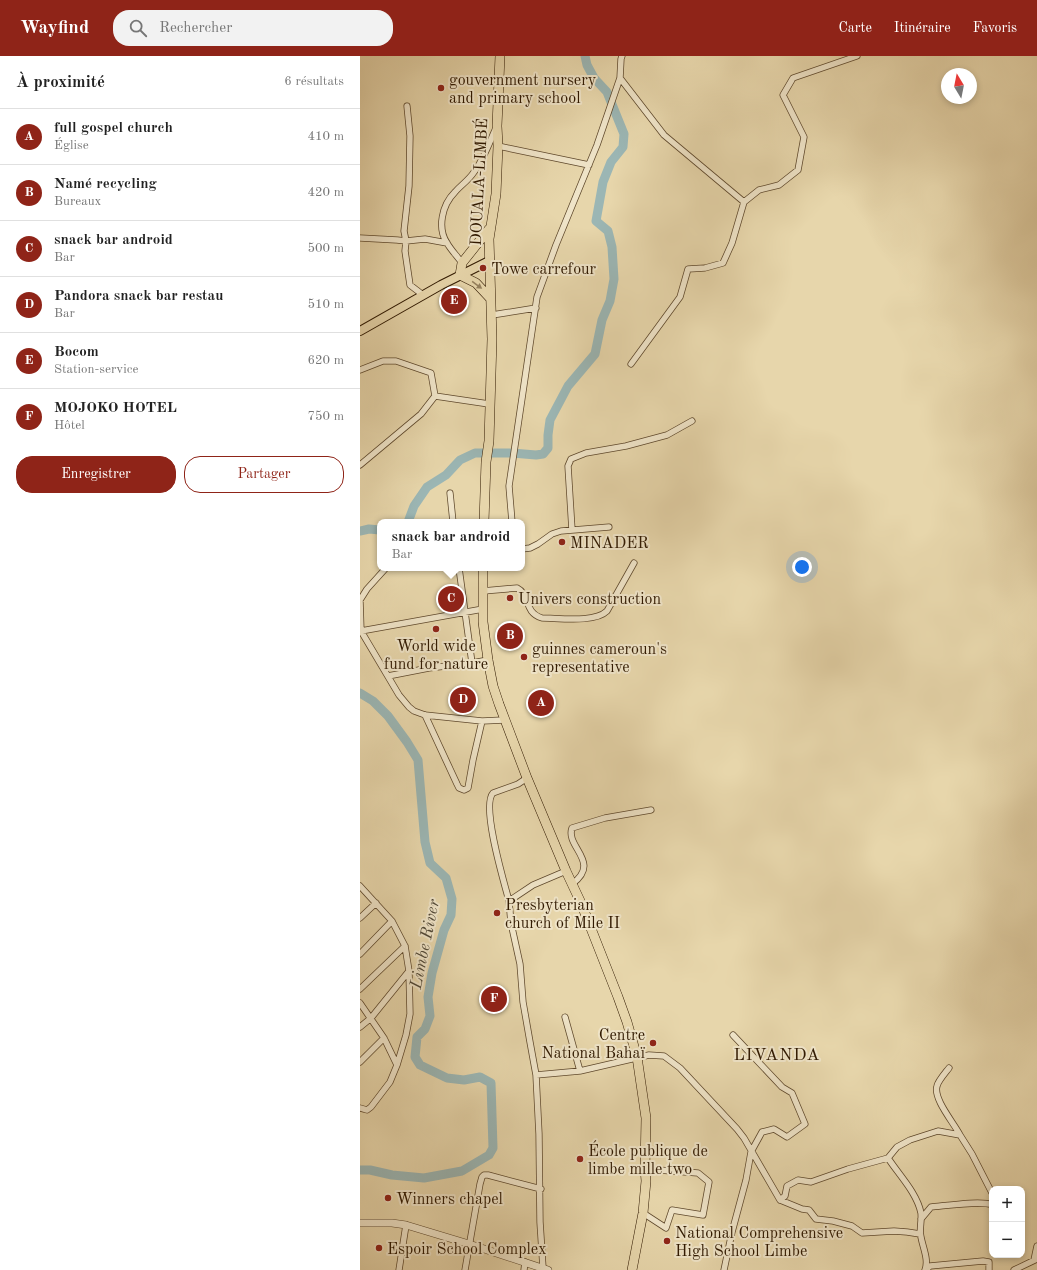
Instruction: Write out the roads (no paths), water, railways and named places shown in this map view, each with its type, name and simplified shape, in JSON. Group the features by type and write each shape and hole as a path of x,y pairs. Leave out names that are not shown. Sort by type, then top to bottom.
{"highway":[{"name":"DOUALA-LIMBÉ","path":"484,519 486,462 489,441 492,315 489,261 490,228 496,194 500,56"},
{"path":"490,228 462,263 460,275 476,283 490,298"},
{"path":"483,571 483,622 493,686 504,720 527,778 618,997 637,1057 646,1118 646,1181 643,1213 632,1270"}],"main road":[{"path":"360,331 423,294 489,261"}],"street":[{"path":"512,519 509,486 537,297 556,245 597,145 620,78 622,56"},
{"path":"631,364 680,297 688,269 705,268 723,263 732,243 744,202 759,190 779,185 798,170 804,137 782,95 793,78 857,56"},
{"path":"620,78 664,135 744,202"},
{"path":"407,106 410,136 409,186 404,231 406,241 405,250 409,274 408,281 413,288 423,294"},
{"path":"462,263 447,243 443,234 442,222 447,201 454,192 476,171 497,126"},
{"path":"498,146 589,165"},
{"path":"360,238 406,241 424,239 447,243"},
{"path":"492,315 536,308"},
{"path":"360,370 383,361 396,361 431,373 435,396 421,414 360,465"},
{"path":"435,396 489,404"},
{"path":"572,530 568,466 571,459 586,453 626,446 667,435 692,421"},
{"path":"450,493 453,519"},
{"path":"525,549 530,548 552,534 561,531 609,527"},
{"path":"483,591 517,588 521,590 529,609 536,616 542,618 594,618 607,611 634,563"},
{"path":"383,571 367,589 360,600 361,631 399,695 414,711 425,715 482,721 504,720"},
{"path":"459,571 472,664"},
{"path":"361,631 482,609"},
{"path":"388,676 429,668 472,664 488,660"},
{"path":"425,715 459,788 464,790 468,788 482,721"},
{"path":"360,1222 406,1225 545,1269 540,1222 541,1189 536,1075 530,1042 520,964 511,923 509,901 496,851 490,812 490,796 493,793 514,786 527,778"},
{"path":"572,884 580,878 584,870 583,859 571,836 572,828 605,818 651,810"},
{"path":"509,901 533,885 566,871"},
{"path":"360,886 392,921 405,946 409,971 410,1014 406,1035 390,1082 371,1107 367,1110 360,1108"},
{"path":"360,918 376,902"},
{"path":"360,954 392,921"},
{"path":"360,989 405,946"},
{"path":"360,1028 371,1018 409,971"},
{"path":"360,1003 384,1038 397,1065"},
{"path":"565,1016 580,1071"},
{"path":"724,1270 732,1232 746,1180 751,1152 762,1132 774,1129 788,1137 805,1124 792,1093 782,1087 733,1035"},
{"path":"360,1062 384,1038"},
{"path":"536,1075 580,1071 649,1055 664,1056 675,1064 737,1129 780,1200 802,1209 809,1210 816,1218 852,1226 862,1233 894,1231 920,1234"},
{"path":"949,1068 936,1086 937,1096 972,1154 989,1187"},
{"path":"780,1200 785,1196 787,1186 798,1180 811,1182 848,1169 888,1158 897,1148 910,1140 938,1131 960,1135"},
{"path":"888,1158 919,1206 921,1219 920,1234 927,1264 925,1270"},
{"path":"643,1213 666,1228 672,1210 703,1216 709,1182 698,1173 645,1169"},
{"path":"465,1270 482,1177 484,1175 488,1175 541,1189"},
{"path":"921,1219 931,1207 980,1202 989,1204"},
{"path":"399,1270 406,1225"},
{"path":"1014,1270 1036,1260 1037,1246"},
{"path":"925,1270 930,1266 982,1261 989,1262 989,1270"},
{"path":"524,1270 525,1262"}],"waterway":[{"name":"Limbe River","path":"409,519 414,506 427,487 446,475 460,460 475,453 543,454 548,448 550,420 568,386 595,354 602,320 610,301 614,279 612,247 608,231 596,221 603,182 611,162 623,147 624,134 607,92 594,78 587,65 585,56"},
{"name":"Limbe River","path":"360,531 369,529 377,530"},
{"name":"Limbe River","path":"360,693 373,701 388,716 418,760 425,842 430,863 446,878 452,899 451,915 444,930 432,973 428,997 430,1016 425,1029 417,1037 415,1057 420,1065 447,1078 464,1080 480,1077 491,1083 493,1148 489,1155 462,1171 424,1178 392,1175 370,1170 360,1170"}],"place":[{"name":"gouvernment nursery and primary school","path":"441,88"},
{"name":"Towe carrefour","path":"483,268"},
{"name":"Bocom","path":"454,301"},
{"name":"MINADER","path":"562,542"},
{"name":"Univers construction","path":"510,598"},
{"name":"snack bar android","path":"451,599"},
{"name":"World wide fund for nature","path":"436,629"},
{"name":"Namé recycling","path":"510,636"},
{"name":"guinnes cameroun's representative","path":"524,657"},
{"name":"Pandora snack bar restau","path":"463,700"},
{"name":"full gospel church","path":"541,703"},
{"name":"Presbyterian church of Mile II","path":"497,913"},
{"name":"MOJOKO HOTEL","path":"494,999"},
{"name":"Centre National Bahaï","path":"653,1043"},
{"name":"École publique de limbe mille two","path":"580,1159"},
{"name":"Winners chapel","path":"388,1198"},
{"name":"National Comprehensive High School Limbe","path":"667,1241"},
{"name":"Espoir School Complex","path":"379,1248"}],"district":[{"name":"LIVANDA","path":"777,1054"}]}
